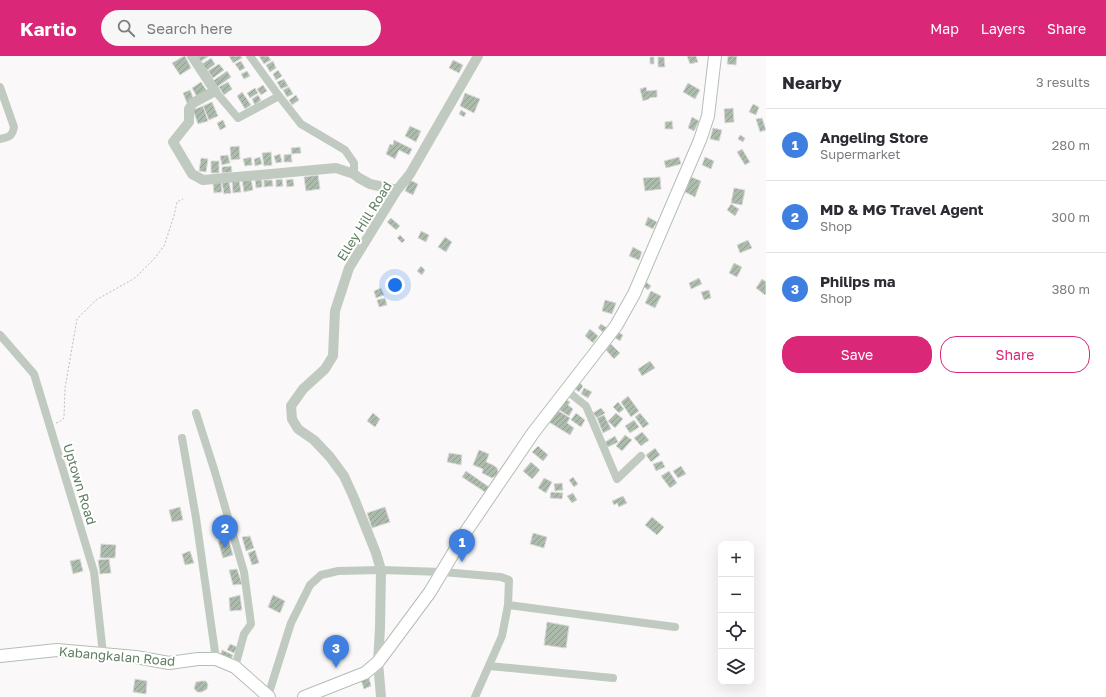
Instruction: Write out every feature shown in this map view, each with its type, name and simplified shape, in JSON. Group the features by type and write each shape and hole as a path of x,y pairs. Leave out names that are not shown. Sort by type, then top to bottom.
{"main road":[{"path":"304,697 365,673 378,662 430,592 467,530 533,433 616,326 634,294 700,140 708,116 715,56"},
{"name":"Kabangkalan Road","path":"0,656 57,650 136,657 169,662 216,659 235,667 268,696"}],"street":[{"path":"192,56 215,91 238,118 278,96"},
{"path":"250,56 278,96 301,124 345,150 354,163 354,174"},
{"name":"Elley Hill Road","path":"381,697 378,662 381,570 357,504 344,476 330,456 314,440 298,430 292,419 292,406 303,389 325,369 333,356 335,311 349,268 397,190 410,174 478,56"},
{"path":"0,87 14,127 9,137 0,139"},
{"path":"215,91 193,103 189,109 189,122 173,142 192,174 203,180 336,168 354,174 370,184 397,190"},
{"name":"Uptown Road","path":"0,335 34,374 94,572 103,654"},
{"path":"566,390 586,406 617,479 641,456"},
{"path":"196,413 244,572 251,624 244,634 235,667"},
{"path":"182,438 196,518 216,659"},
{"path":"268,696 291,623 310,585 321,575 338,571 381,570 443,572 501,577 509,580 508,606 502,636 475,697"},
{"path":"508,606 675,627"},
{"path":"489,666 613,678"}],"path":[{"path":"49,423 58,422 64,418 65,388 77,319 96,300 135,278 154,259 164,246 177,202 183,199"}],"building":[{"path":"184,56 191,68 180,75 172,63"},
{"path":"197,56 209,56 200,62"},
{"path":"229,56 241,56 242,58 233,63"},
{"path":"259,56 268,56 271,60 264,64"},
{"path":"687,56 696,56 698,62 690,64"},
{"path":"728,56 737,56 736,65 727,64"},
{"path":"650,57 654,57 654,64 650,64"},
{"path":"658,57 664,57 665,67 658,67"},
{"path":"211,58 215,64 206,71 202,64"},
{"path":"453,60 463,65 459,73 449,68"},
{"path":"241,61 245,68 240,71 235,64"},
{"path":"273,61 276,68 270,72 266,65"},
{"path":"219,64 224,70 213,78 208,71"},
{"path":"278,70 282,76 276,80 273,74"},
{"path":"227,71 231,77 217,87 213,81"},
{"path":"247,71 250,76 244,79 241,74"},
{"path":"284,79 288,86 281,89 277,82"},
{"path":"201,82 207,91 197,97 192,88"},
{"path":"228,82 232,89 224,95 219,87"},
{"path":"688,83 700,90 695,99 683,92"},
{"path":"263,85 267,91 261,95 257,89"},
{"path":"289,87 293,94 287,97 283,90"},
{"path":"646,87 647,91 657,90 657,97 649,98 643,101 640,89"},
{"path":"255,88 258,93 250,98 247,93"},
{"path":"190,90 194,100 187,103 183,93"},
{"path":"242,92 251,105 245,109 237,96"},
{"path":"465,93 480,99 474,113 460,106"},
{"path":"258,95 261,100 255,105 252,99"},
{"path":"296,95 299,100 292,105 289,100"},
{"path":"212,102 218,116 209,120 203,106"},
{"path":"753,104 759,107 756,115 749,112"},
{"path":"203,106 208,121 198,124 193,110"},
{"path":"733,108 734,122 725,123 724,109"},
{"path":"461,110 466,113 464,117 459,114"},
{"path":"692,117 699,121 694,131 688,128"},
{"path":"762,118 766,130 760,132 756,119"},
{"path":"223,120 226,127 220,130 217,123"},
{"path":"672,121 673,129 665,129 665,122"},
{"path":"410,126 421,131 416,142 405,136"},
{"path":"713,128 722,130 719,141 710,139"},
{"path":"740,135 745,138 743,142 738,139"},
{"path":"394,140 412,149 409,155 399,150 395,159 386,154 390,144 393,145"},
{"path":"239,146 240,159 231,160 230,147"},
{"path":"300,147 301,153 292,154 291,148"},
{"path":"742,149 750,162 745,165 737,152"},
{"path":"271,152 272,165 264,166 262,153"},
{"path":"280,154 282,162 276,163 274,156"},
{"path":"291,154 292,162 284,162 284,155"},
{"path":"228,155 230,163 222,165 220,156"},
{"path":"251,157 252,165 245,166 243,159"},
{"path":"260,157 262,164 255,166 254,159"},
{"path":"679,157 681,164 666,168 664,161"},
{"path":"705,157 714,161 711,169 702,165"},
{"path":"201,158 208,159 206,172 199,171"},
{"path":"211,161 219,161 219,173 211,173"},
{"path":"231,166 232,172 222,173 222,167"},
{"path":"318,175 320,189 306,191 304,177"},
{"path":"660,177 661,189 645,191 643,178"},
{"path":"691,177 701,181 695,197 685,192"},
{"path":"251,178 253,190 244,192 242,179"},
{"path":"239,179 241,192 233,193 232,180"},
{"path":"282,179 283,186 276,187 276,180"},
{"path":"293,179 294,186 287,187 286,180"},
{"path":"255,180 262,180 262,187 256,188"},
{"path":"264,180 272,180 273,186 264,187"},
{"path":"410,180 418,184 413,195 405,191"},
{"path":"229,181 231,193 224,194 222,182"},
{"path":"221,182 222,192 214,193 213,183"},
{"path":"734,188 745,190 742,205 731,203"},
{"path":"731,204 739,209 735,216 727,210"},
{"path":"648,217 657,222 653,229 645,225"},
{"path":"391,218 400,226 396,230 387,222"},
{"path":"421,231 429,235 426,242 418,238"},
{"path":"400,235 405,240 402,243 397,238"},
{"path":"445,237 452,242 446,252 438,247"},
{"path":"748,240 752,248 740,253 737,245"},
{"path":"633,247 642,252 639,260 629,256"},
{"path":"734,263 742,267 737,277 729,273"},
{"path":"421,266 425,270 422,275 417,271"},
{"path":"699,278 702,284 691,289 689,283"},
{"path":"762,279 766,282 765,295 756,288"},
{"path":"646,282 651,286 648,290 643,286"},
{"path":"381,288 384,295 376,298 374,291"},
{"path":"709,290 711,298 704,300 701,292"},
{"path":"651,291 661,296 655,308 645,303"},
{"path":"385,298 387,305 379,307 377,300"},
{"path":"605,300 616,303 612,314 602,311"},
{"path":"601,324 607,328 604,333 598,328"},
{"path":"590,329 598,336 593,343 585,336"},
{"path":"618,332 623,335 620,341 614,337"},
{"path":"611,344 620,353 614,359 606,350"},
{"path":"650,361 655,368 642,376 638,369"},
{"path":"578,381 583,386 579,392 574,388"},
{"path":"584,388 592,392 588,398 581,394"},
{"path":"628,396 639,411 631,417 621,402"},
{"path":"565,399 570,402 568,405 573,409 569,416 558,409"},
{"path":"618,402 624,409 619,413 613,407"},
{"path":"601,408 605,413 597,418 593,413"},
{"path":"557,410 570,418 567,423 574,428 570,435 549,422"},
{"path":"373,413 380,419 375,427 367,421"},
{"path":"576,413 585,420 581,427 571,420"},
{"path":"616,413 623,419 615,428 608,421"},
{"path":"640,413 649,424 643,428 635,417"},
{"path":"604,415 611,429 603,433 597,418"},
{"path":"634,420 639,427 630,433 625,426"},
{"path":"642,432 649,440 641,446 634,438"},
{"path":"625,435 632,440 622,451 616,446"},
{"path":"615,436 618,442 608,447 605,442"},
{"path":"538,446 548,455 543,461 532,452"},
{"path":"655,448 660,455 651,462 646,455"},
{"path":"479,450 489,454 486,462 497,468 497,475 494,477 492,478 482,473 483,469 473,465"},
{"path":"449,453 462,455 461,465 447,462"},
{"path":"662,461 665,467 656,471 653,464"},
{"path":"531,462 540,470 532,479 523,471"},
{"path":"681,466 686,474 678,478 673,471"},
{"path":"466,471 489,487 485,492 462,477"},
{"path":"669,471 677,483 670,488 661,476"},
{"path":"573,477 578,484 574,487 569,480"},
{"path":"544,478 552,482 546,493 538,488"},
{"path":"562,483 563,490 555,491 554,484"},
{"path":"551,492 563,493 562,499 550,498"},
{"path":"573,493 577,500 572,503 567,496"},
{"path":"623,496 627,503 619,507 617,503 614,505 612,501"},
{"path":"180,507 183,520 172,522 169,510"},
{"path":"385,507 390,522 372,528 367,513"},
{"path":"652,517 664,527 657,535 645,525"},
{"path":"533,533 547,537 544,548 530,544"},
{"path":"250,536 254,548 246,551 242,537"},
{"path":"228,538 233,555 223,558 218,541"},
{"path":"101,544 116,545 115,558 100,558"},
{"path":"255,550 259,563 252,565 248,553"},
{"path":"190,551 194,563 185,565 182,554"},
{"path":"80,559 83,571 73,574 70,561"},
{"path":"109,559 111,573 100,574 98,560"},
{"path":"237,569 242,584 233,585 229,570"},
{"path":"240,595 242,610 230,611 229,598"},
{"path":"273,595 285,601 280,613 268,607"},
{"path":"547,622 569,626 566,648 544,645"},
{"path":"230,644 237,647 234,653 227,650"},
{"path":"222,650 233,655 231,659 220,656"},
{"path":"369,678 371,686 364,689 361,680"},
{"path":"135,679 147,681 146,694 133,692"},
{"path":"206,681 208,685 207,689 202,692 197,692 194,688 196,682"}],"place":[{"name":"MD & MG Travel Agent","path":"225,548"},
{"name":"Angeling Store","path":"462,562"},
{"name":"Philips ma","path":"336,668"}]}
